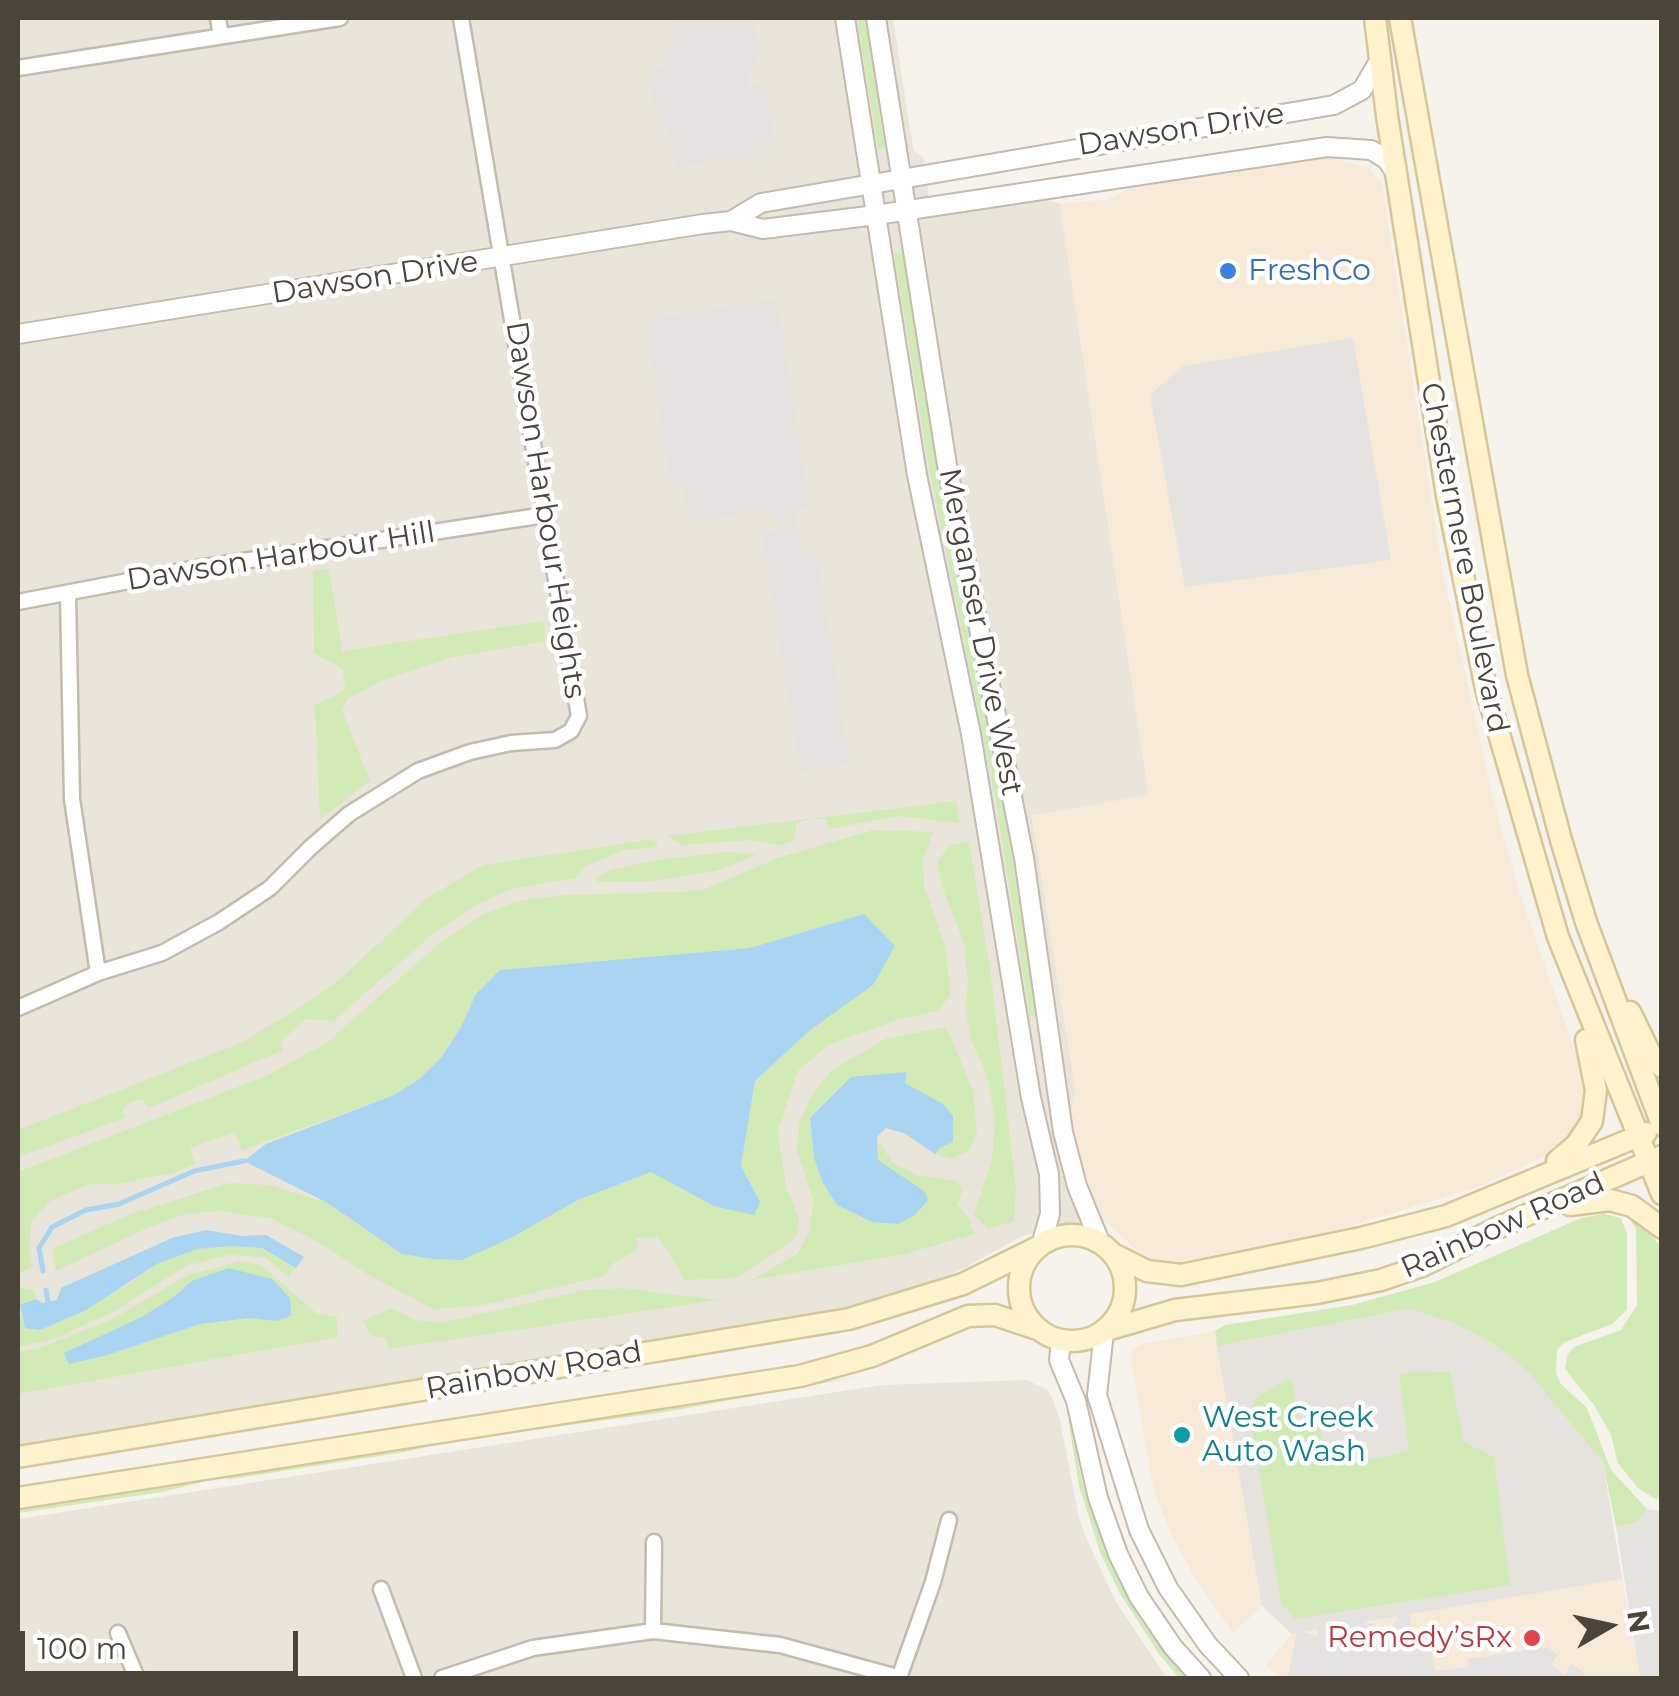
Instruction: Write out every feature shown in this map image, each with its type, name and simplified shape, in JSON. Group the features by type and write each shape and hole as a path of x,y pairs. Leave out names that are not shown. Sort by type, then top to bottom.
{"main road":[{"name":"Chestermere Boulevard","path":"1375,18 1396,173 1466,601 1504,761 1558,936 1636,1136 1654,1159 1662,1194"},
{"name":"Chestermere Boulevard","path":"1400,18 1517,675 1586,922 1662,1126"},
{"path":"1586,922 1650,1053 1662,1067"},
{"path":"1543,1174 1586,1134 1596,1090 1558,936"},
{"name":"Rainbow Road","path":"1107,1248 1157,1274 1196,1273 1424,1223 1662,1126"},
{"name":"Rainbow Road","path":"1106,1331 1175,1310 1317,1293 1381,1280 1422,1266 1497,1228 1654,1159"},
{"path":"1497,1228 1583,1201 1610,1200 1632,1206 1662,1228"},
{"path":"1070,1235 1107,1248 1126,1283 1119,1314 1106,1331 1088,1340 1061,1341 1036,1328 1022,1307 1019,1280 1022,1268 1040,1246 1070,1235"},
{"name":"Rainbow Road","path":"18,1457 849,1319 962,1284 1040,1246"},
{"name":"Rainbow Road","path":"18,1498 800,1376 872,1356 968,1316 995,1315 1036,1328"}],"street":[{"path":"218,18 221,36"},
{"path":"18,68 340,18"},
{"name":"Dawson Harbour Heights","path":"18,1008 98,973 162,952 220,922 270,888 348,814 418,771 470,752 510,743 555,740 572,731 579,716 462,18"},
{"name":"Merganser Drive West","path":"845,18 917,476 971,734 1029,1087 1050,1174 1050,1214 1040,1246"},
{"name":"Merganser Drive West","path":"876,18 947,466 1024,858 1063,1132 1076,1186 1107,1248"},
{"name":"Dawson Drive","path":"732,221 760,202 1334,104 1362,90 1379,61"},
{"name":"Dawson Drive","path":"18,334 732,221 762,229 876,215 1342,145 1371,150 1386,159 1396,173"},
{"path":"1079,147 1084,182"},
{"name":"Dawson Harbour Hill","path":"18,602 198,568 545,515"},
{"path":"68,594 72,798 98,973"},
{"path":"1106,1331 1096,1394 1139,1530 1168,1588 1227,1675"},
{"path":"1061,1341 1059,1360 1076,1401 1098,1498 1118,1554 1139,1597 1173,1647 1201,1678"},
{"path":"442,1678 534,1648 653,1631 780,1645 900,1678 933,1582 948,1520"},
{"path":"653,1631 654,1542"},
{"path":"381,1590 414,1678"},
{"path":"118,1634 137,1678"}],"shaded area":[{"path":"18,18 893,18 914,151 923,157 932,218 1042,198 1060,204 1149,796 1032,816 1076,1093 1068,1121 1090,1196 1102,1219 1022,1236 965,1268 869,1306 18,1446"},
{"path":"670,18 750,18 760,41 760,54 747,77 748,86 765,84 776,150 760,153 761,159 743,162 742,156 677,168 670,136 655,112 648,70 665,68 663,50 673,45"},
{"path":"1323,156 1369,168 1382,184 1443,574 1494,803 1521,897 1579,1063 1587,1096 1584,1116 1573,1133 1546,1156 1477,1187 1341,1229 1179,1262 1151,1258 1136,1250 1102,1219 1073,1150 1068,1120 1076,1093 1032,815 1149,795 1060,204 1107,200 1137,184"},
{"path":"777,299 810,507 795,510 801,551 816,549 850,764 800,772 762,533 778,531 777,520 758,511 688,522 683,488 672,490 645,320"},
{"path":"1353,338 1391,560 1185,587 1150,395 1183,366"},
{"path":"1409,1309 1453,1323 1495,1345 1530,1372 1556,1402 1603,1462 1622,1579 1292,1634 1262,1606 1217,1346"},
{"path":"1215,1331 1262,1606 1233,1633 1195,1578 1154,1491 1131,1360 1133,1350 1143,1344"},
{"path":"1027,1380 1047,1390 1052,1398 1088,1542 1116,1602 1167,1678 18,1678 18,1519 882,1385"},
{"path":"1647,1509 1661,1511 1661,1678 1640,1678 1616,1527 1636,1523"},
{"path":"1622,1579 1640,1678 1285,1678 1265,1666 1292,1634"},
{"path":"1408,1611 1414,1639 1428,1636 1436,1671 1468,1667 1468,1659 1547,1647 1558,1655 1551,1664 1565,1675 1571,1663 1584,1673 1584,1678 1288,1677 1297,1630 1317,1636 1318,1626 1364,1617 1365,1624 1374,1623 1377,1632 1394,1627 1398,1613"}],"green space":[{"path":"857,18 865,18 885,148 878,149"},
{"path":"894,253 903,253 939,480 1001,790 1038,1016 1030,1017 994,790 929,468"},
{"path":"329,569 342,651 543,621 546,641 452,657 383,680 347,699 342,710 370,781 320,819 315,706 346,689 342,669 314,653 313,571"},
{"path":"956,801 959,823 899,816 828,829 826,819 816,818"},
{"path":"814,818 797,823 794,841 781,845 751,840 682,845 668,836"},
{"path":"873,830 933,832 923,859 924,886 946,949 950,996 937,1011 897,1020 828,1045 798,1071 778,1131 786,1188 799,1218 796,1238 736,1278 684,1280 657,1237 636,1238 637,1251 615,1262 604,1276 478,1306 433,1309 270,1218 220,1211 185,1214 152,1226 56,1271 52,1249 128,1215 229,1183 268,1185 326,1202 402,1254 462,1260 578,1200 652,1172 714,1206 760,1202 741,1166 755,1081 810,1030 864,914 750,948 500,970 476,994 441,1058 418,1080 394,1095 242,1150 234,1132 190,1148 195,1164 172,1173 116,1184 89,1184 52,1200 32,1220 29,1249 33,1267 18,1273 18,1172 266,1076 326,1043 440,943 482,915 517,901 567,895 700,891 778,858"},
{"path":"654,839 658,847 625,850 586,866 576,878 514,888 475,905 433,934 333,1021 306,1019 281,1041 283,1050 149,1108 142,1099 129,1103 122,1111 125,1118 18,1157 18,1130 243,1042 339,980 426,899 483,865"},
{"path":"969,841 991,976 1016,1188 1014,1221 988,1229 974,1215 992,1159 995,1119 987,1075 972,1043 965,1010 968,983 964,943 937,863 949,845"},
{"path":"729,852 758,854 716,871 645,882 595,879 610,870 655,860"},
{"path":"946,1027 973,1090 977,1131 970,1150 951,1159 935,1154 940,1148 943,1104 905,1083 907,1072 826,1104 810,1118 814,1158 823,1183 897,1175 877,1160 876,1148 880,1143 892,1162 917,1175 958,1181 962,1192 957,1204 975,1234 901,1255 752,1280 797,1254 810,1232 813,1200 797,1151 799,1124 811,1096 832,1070 885,1039"},
{"path":"1604,1214 1621,1218 1627,1234 1627,1310 1612,1324 1565,1342 1557,1350 1556,1373 1561,1384 1587,1408 1611,1470 1647,1509 1636,1523 1616,1527 1603,1462 1529,1372 1495,1345 1453,1323 1409,1309 1217,1346 1215,1331 1225,1325 1352,1305 1435,1282 1581,1218"},
{"path":"1634,1216 1661,1247 1662,1485 1657,1500 1638,1488 1618,1463 1611,1435 1594,1405 1565,1369 1567,1355 1574,1347 1621,1330 1637,1305 1636,1229 1630,1219"},
{"path":"262,1248 296,1268 288,1277 265,1257 229,1255 186,1266 113,1312 51,1340 18,1347 18,1288 35,1290 36,1299 20,1305 20,1316 123,1288 157,1264 197,1249"},
{"path":"240,1261 261,1265 316,1313 337,1317 338,1337 18,1394 18,1352 40,1348 112,1319 186,1276"},
{"path":"623,1288 718,1300 388,1349 387,1338 370,1335 363,1321 391,1308 415,1320 441,1323 586,1290"},
{"path":"1450,1372 1464,1442 1494,1457 1510,1585 1294,1619 1281,1602 1252,1427 1254,1399 1291,1377 1299,1430 1318,1423 1326,1450 1361,1443 1368,1460 1409,1451 1399,1373"},
{"path":"863,1376 665,1412 452,1441 405,1452 232,1479 222,1477 162,1492 18,1513 18,1507"},
{"path":"1065,1399 1083,1485 1113,1569 1140,1619 1187,1678 1179,1678 1159,1654 1119,1592 1100,1552 1079,1486"}],"water":[{"path":"864,914 895,946 873,985 810,1030 755,1081 741,1166 760,1202 754,1215 714,1206 651,1172 578,1200 462,1260 434,1259 402,1254 326,1202 244,1161 266,1144 394,1095 418,1080 441,1058 476,994 500,970 750,948"},
{"path":"907,1072 905,1083 943,1104 953,1116 953,1142 935,1154 904,1133 886,1128 877,1137 878,1160 924,1191 928,1200 915,1215 898,1224 872,1222 837,1205 823,1183 814,1158 810,1118 851,1077"},
{"path":"206,1230 266,1235 304,1257 296,1268 262,1248 197,1249 157,1264 86,1310 40,1330 25,1328 20,1305 36,1299 43,1303 57,1300 61,1288 172,1238"},
{"path":"228,1268 272,1279 290,1298 291,1316 276,1321 249,1318 200,1324 69,1364 64,1353 142,1317 192,1281"}],"waterway":[{"path":"43,1271 39,1248 52,1227 86,1210 119,1204 194,1171 244,1161"},
{"path":"46,1290 48,1302"}],"place":[{"name":"FreshCo","path":"1228,271"},
{"name":"West Creek Auto Wash","path":"1182,1435"},
{"name":"Remedy’sRx","path":"1532,1638"}]}
